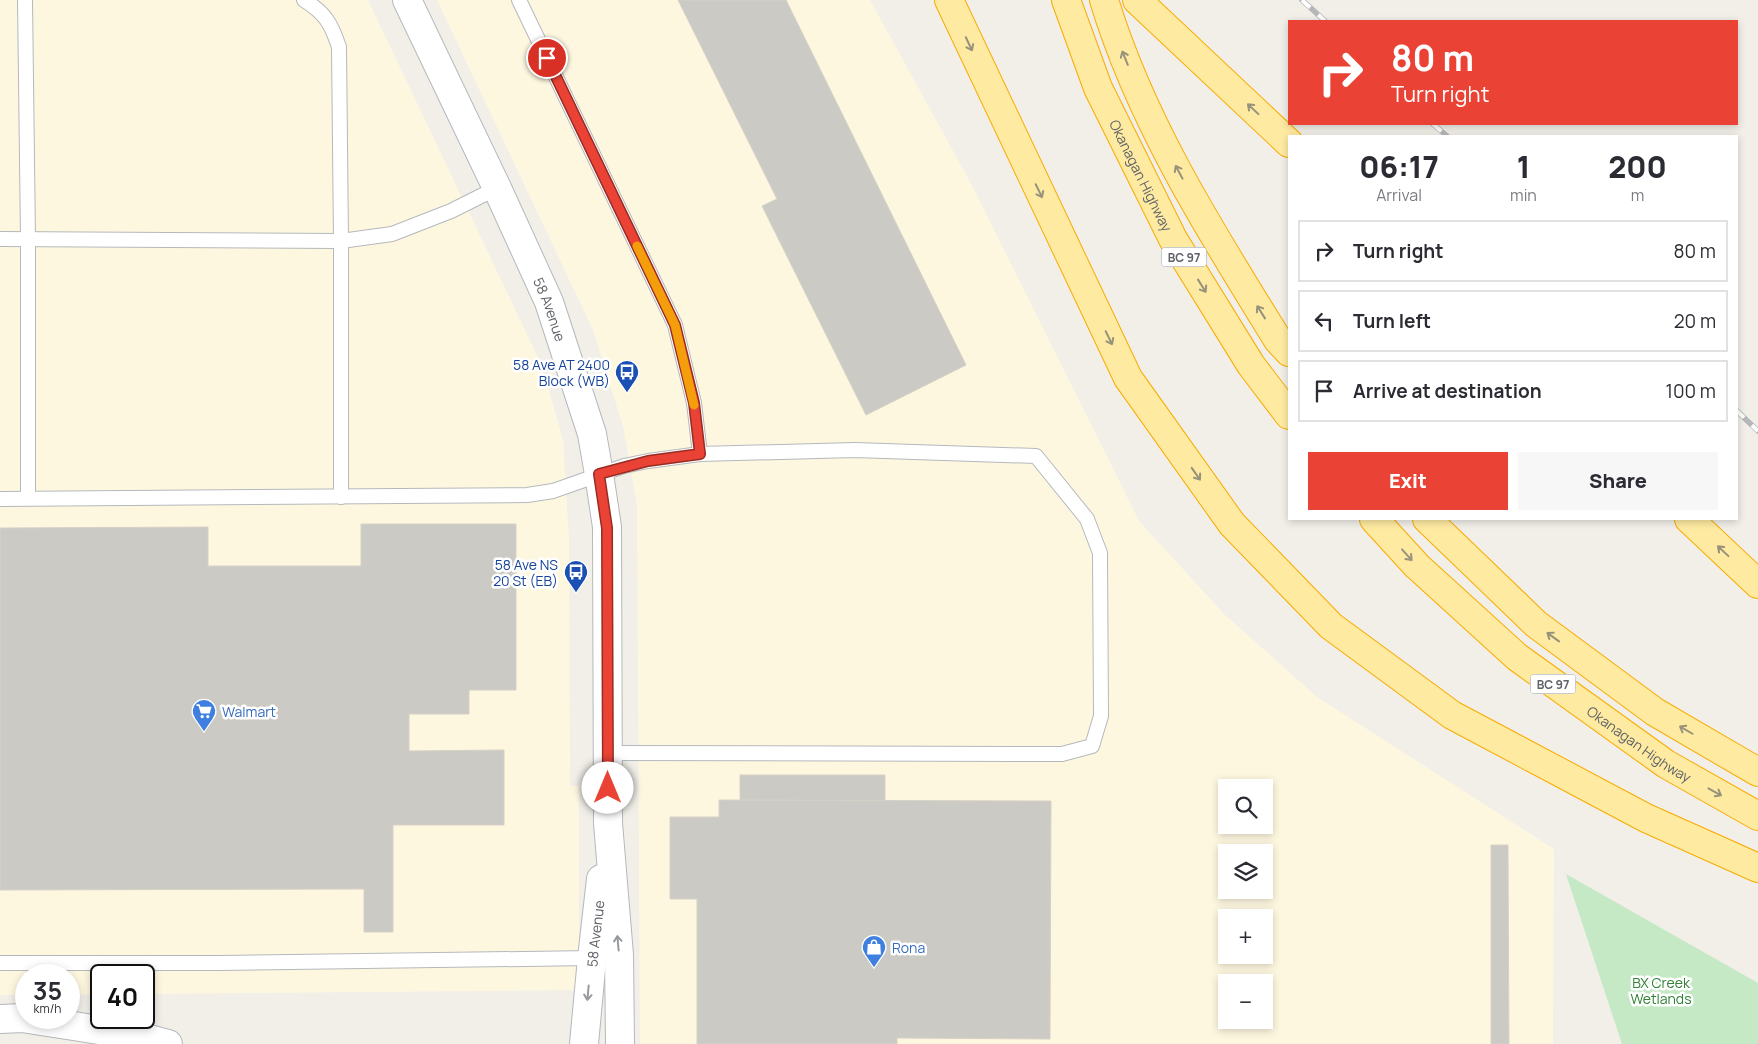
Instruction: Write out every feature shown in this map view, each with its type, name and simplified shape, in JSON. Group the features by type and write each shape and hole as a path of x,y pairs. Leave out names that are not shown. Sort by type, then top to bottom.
{"highway":[{"path":"949,0 1128,378 1232,524 1331,626 1452,715 1646,818 1758,868"},
{"name":"Okanagan Highway","path":"1066,0 1098,88 1173,239 1251,365 1288,414"},
{"name":"BC 97","path":"1104,0 1110,22 1143,104 1208,228 1278,340 1288,351"},
{"path":"1137,0 1288,142"},
{"name":"Okanagan Highway","path":"1375,520 1417,566 1517,657 1666,764 1758,816"},
{"name":"BC 97","path":"1428,520 1536,624 1655,712 1758,772"},
{"path":"1690,520 1758,584"}],"street":[{"name":"58 Avenue","path":"407,0 549,302 592,434 607,528 608,823 619,955 620,1044"},
{"name":"58 Avenue","path":"584,1044 608,823"},
{"path":"0,1019 22,1018 138,1036 168,1044"}],"lane":[{"path":"25,0 28,239 28,498"},
{"path":"304,0 319,9 332,26 339,47 341,497"},
{"path":"519,0 675,325 694,403 700,454"},
{"path":"0,239 341,240 392,234 451,211 497,188"},
{"path":"0,499 528,495 553,492 599,474 648,461 700,454 855,450 1036,456 1087,520 1100,553 1101,716 1092,746 1062,754 608,754"},
{"path":"0,963 219,963 592,958"}],"shaded area":[{"path":"0,0 368,0 542,366 563,440 569,539 570,786 579,786 579,990 155,994 155,964 90,964 90,994 80,995 80,964 15,964 15,995 0,995"},
{"path":"437,0 870,0 974,189 1139,521 1224,614 1317,697 1554,849 1553,1044 640,1044 637,505 623,426 593,330"}],"green space":[{"name":"BX Creek Wetlands","path":"1566,874 1758,983 1758,1044 1622,1044"}],"building":[{"path":"678,0 786,0 966,365 866,415 762,206 777,199"},
{"name":"Walmart","path":"361,524 516,524 516,690 469,690 469,714 409,714 409,751 504,750 504,825 393,825 393,932 364,932 364,889 0,890 0,528 208,527 208,566 361,566"},
{"path":"740,775 885,775 885,801 740,800"},
{"name":"Rona","path":"719,800 1051,801 1050,1039 897,1038 897,1044 697,1044 697,899 670,899 670,817 719,817"},
{"path":"1491,845 1508,845 1509,1044 1491,1044"}],"railway":[{"path":"1302,0 1324,20"},
{"path":"1434,125 1446,135"},
{"path":"1738,412 1758,431"}],"slow traffic":[{"path":"637,246 675,325 694,405"}],"place":[{"name":"58 Ave AT 2400 Block (WB)","path":"627,393"},
{"name":"58 Ave NS 20 St (EB)","path":"576,593"},
{"name":"Walmart","path":"204,732"},
{"name":"Rona","path":"874,968"}],"route":[{"path":"547,58 675,325 694,403 700,454 648,461 599,474 607,528 608,788"}]}
